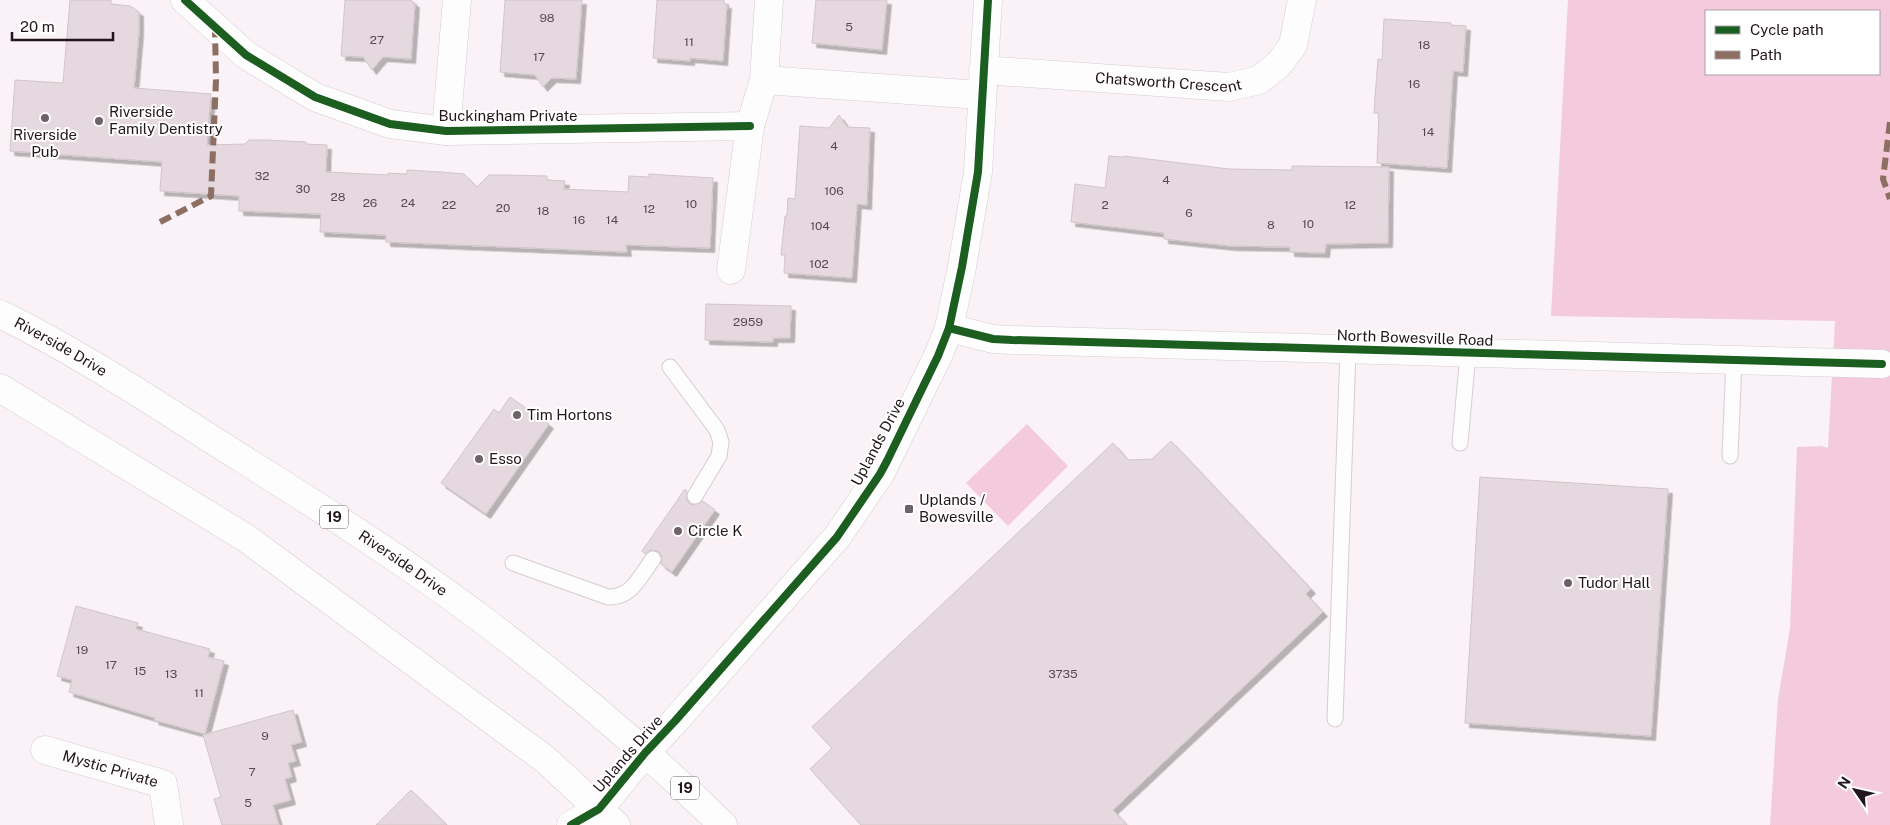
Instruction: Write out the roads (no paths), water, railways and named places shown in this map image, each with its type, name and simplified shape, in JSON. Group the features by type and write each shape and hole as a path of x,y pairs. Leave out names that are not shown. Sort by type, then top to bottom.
{"street":[{"name":"Buckingham Private","path":"185,0 246,56 315,97 390,124 446,132 750,126"},
{"path":"446,132 457,0"},
{"path":"731,270 750,126 764,80 770,0"},
{"name":"Uplands Drive","path":"603,820 645,753 675,722 837,537 880,474 938,356 949,328 962,267 978,172 988,0"},
{"name":"Chatsworth Crescent","path":"982,83 1229,87 1259,80 1279,64 1293,45 1302,0"},
{"path":"764,80 982,83"},
{"name":"Riverside Drive","path":"0,314 82,357 337,518 477,616 593,707 694,796 723,825"},
{"name":"North Bowesville Road","path":"949,328 993,339 1882,364"},
{"path":"0,388 246,538 546,760 603,820"},
{"name":"Mystic Private","path":"45,750 163,784 169,825"},
{"path":"571,825 603,820"}],"lane":[{"path":"1335,719 1348,350"},
{"path":"1460,443 1468,353"},
{"path":"1730,456 1734,360"},
{"path":"670,367 717,430 721,442 719,456 695,496"},
{"path":"513,563 608,597 618,597 626,594 653,559"}],"place":[{"name":"Riverside Pub","path":"45,118"},
{"name":"Riverside Family Dentistry","path":"99,121"},
{"name":"Tim Hortons","path":"517,415"},
{"name":"Esso","path":"479,459"},
{"name":"Uplands / Bowesville","path":"909,509"},
{"name":"Circle K","path":"678,531"},
{"name":"Tudor Hall","path":"1568,583"}]}
